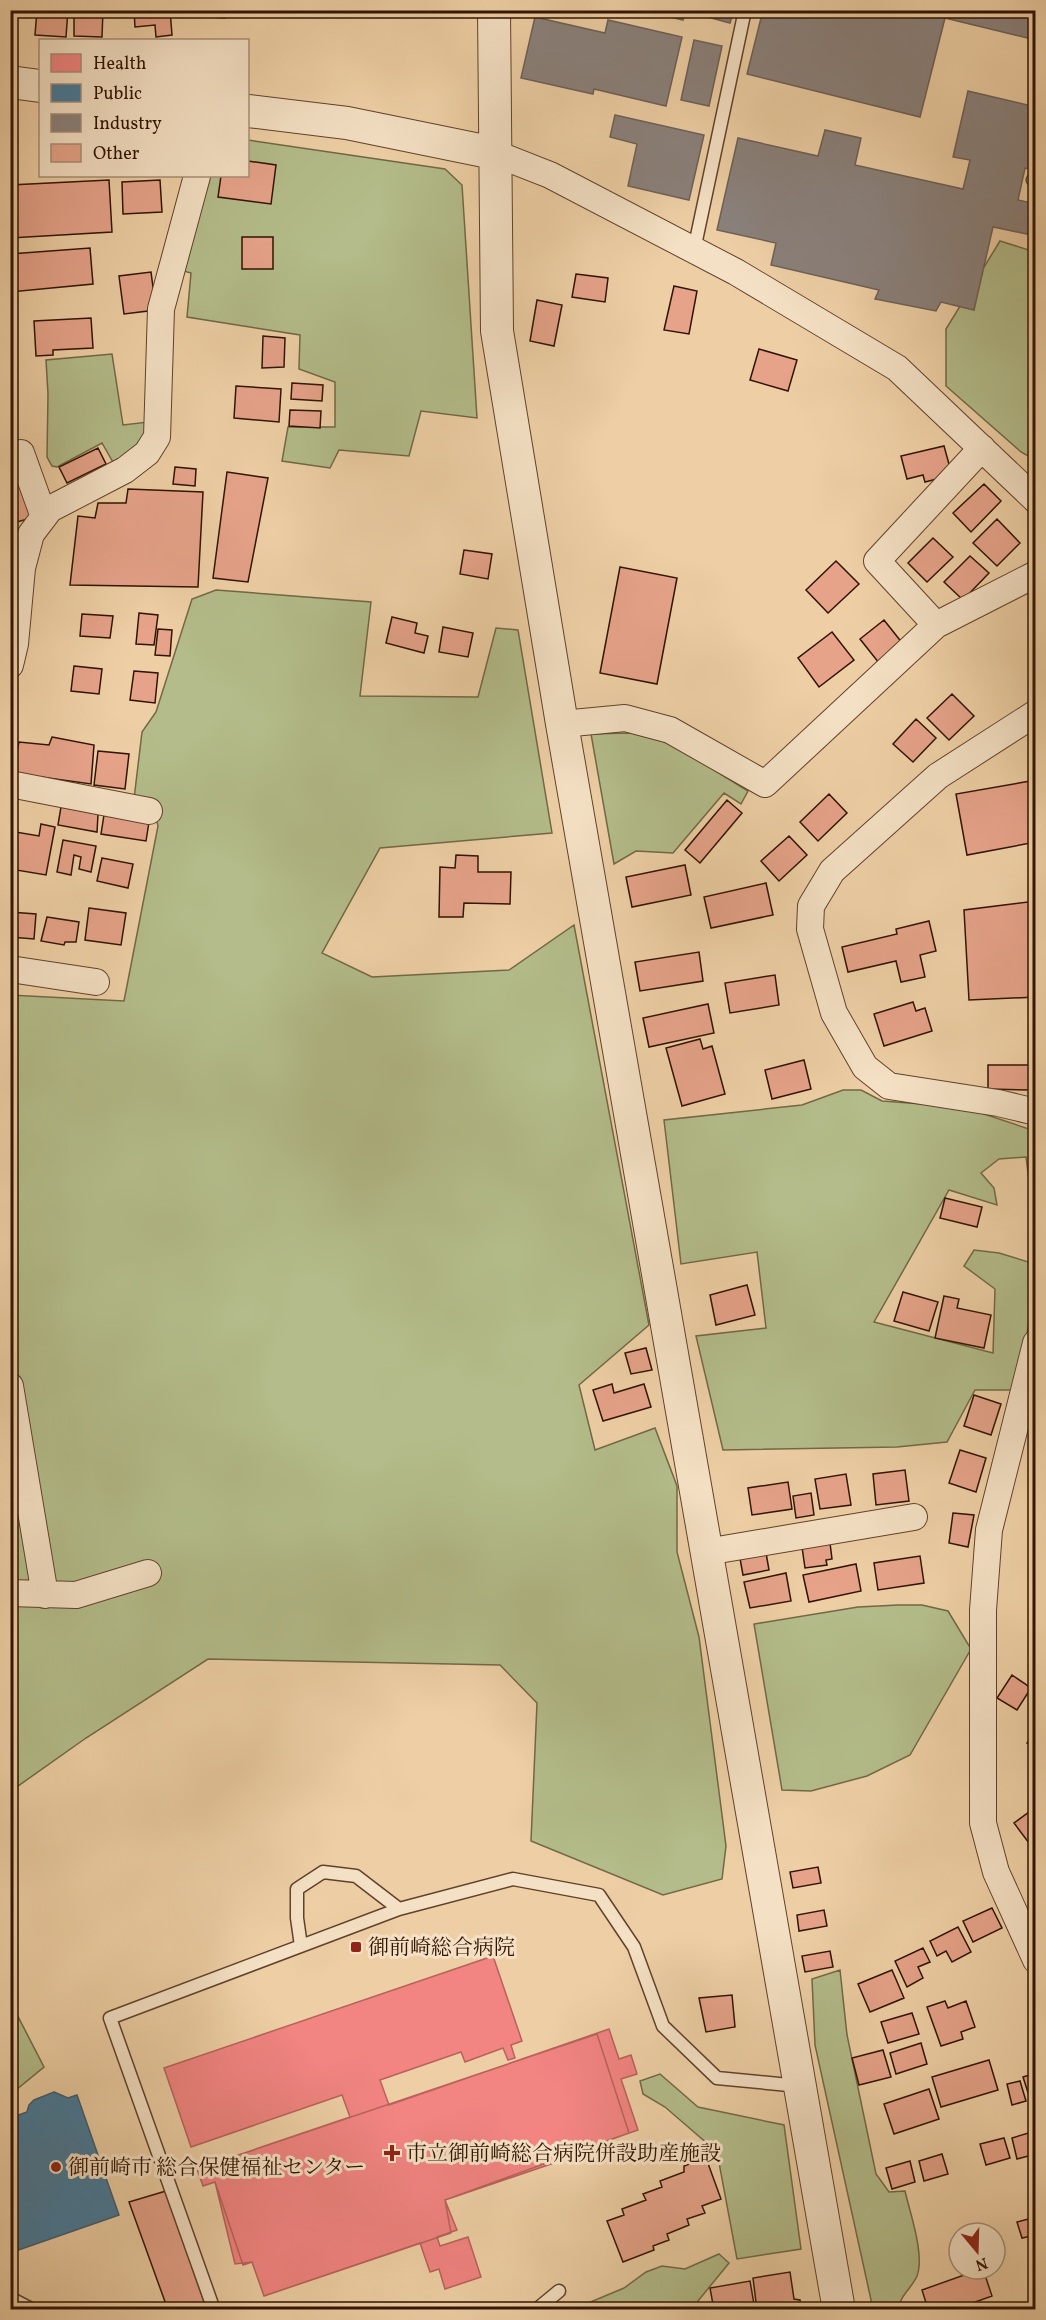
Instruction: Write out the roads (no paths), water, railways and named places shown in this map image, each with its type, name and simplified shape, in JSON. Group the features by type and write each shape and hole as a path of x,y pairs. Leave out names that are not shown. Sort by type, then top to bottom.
{"street":[{"path":"494,10 497,331 562,724 839,2310"},
{"path":"10,82 39,86"},
{"path":"249,111 347,123 494,153 550,175 736,272 897,368 1035,500"},
{"path":"10,665 15,644 22,568 31,534 50,508 125,470 147,453 157,437 161,309 197,177"},
{"path":"936,625 877,561 982,448"},
{"path":"10,455 21,453 44,518"},
{"path":"562,724 625,718 670,730 765,784 936,625 1035,574"},
{"path":"1035,713 938,776 832,871 811,906 810,929 834,1012 865,1067 889,1086 998,1103 1035,1112"},
{"path":"10,784 149,811"},
{"path":"10,969 96,982"},
{"path":"1034,1354 989,1530 983,1610 983,1823 996,1872 1035,1960"},
{"path":"10,1386 45,1595"},
{"path":"706,1552 914,1517"},
{"path":"10,1593 76,1595 148,1573"}],"lane":[{"path":"694,250 745,10"},
{"path":"301,1946 297,1918 297,1889 323,1872 356,1876 399,1909"},
{"path":"213,2310 110,2018 399,1909 513,1879 599,1895 634,1947 663,2026 717,2078 800,2086"},
{"path":"536,2310 559,2291"},
{"path":"10,2298 33,2310"}],"place":[{"name":"御前崎総合病院","path":"356,1947"},
{"name":"市立御前崎総合病院併設助産施設","path":"392,2153"},
{"name":"御前崎市 総合保健福祉センター","path":"56,2167"}]}
